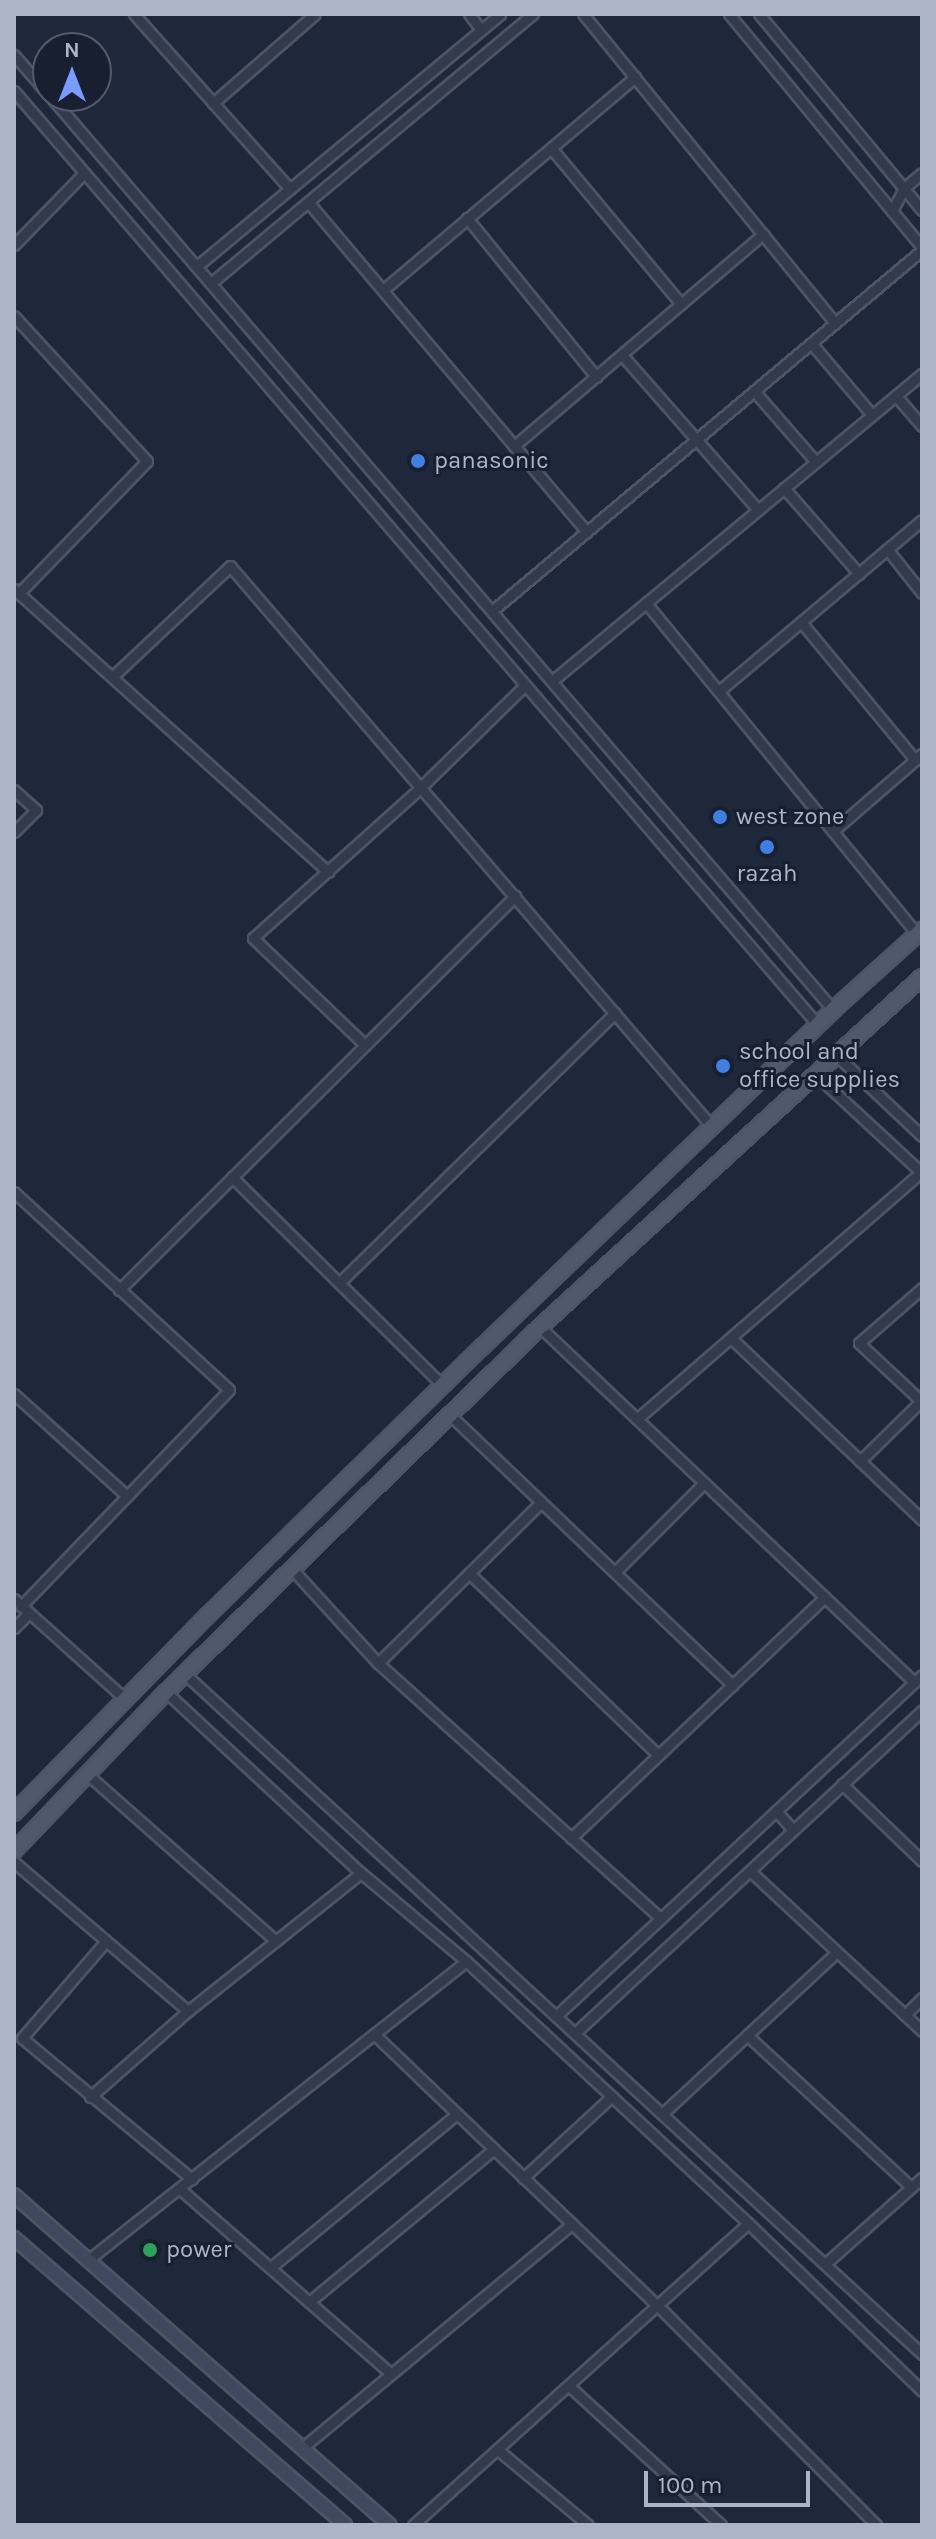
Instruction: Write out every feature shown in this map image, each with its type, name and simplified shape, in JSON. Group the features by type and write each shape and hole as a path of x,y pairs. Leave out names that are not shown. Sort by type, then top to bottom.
{"main road":[{"path":"14,1813 125,1699 443,1386 833,1010 920,932"},
{"path":"14,1851 166,1692 540,1327 922,977"},
{"path":"14,2195 389,2525"},
{"path":"14,2238 345,2525"}],"street":[{"path":"213,103 315,14"},
{"path":"469,14 481,30"},
{"path":"197,266 500,14"},
{"path":"211,283 533,14"},
{"path":"583,14 835,323"},
{"path":"492,611 922,249 729,14"},
{"path":"759,14 920,205"},
{"path":"139,16 290,189"},
{"path":"14,55 32,76"},
{"path":"383,290 635,77"},
{"path":"14,91 818,1025"},
{"path":"64,112 833,1010"},
{"path":"551,148 681,304"},
{"path":"14,245 84,173"},
{"path":"892,211 904,188 922,173"},
{"path":"308,202 587,532"},
{"path":"892,211 920,205"},
{"path":"467,218 596,377"},
{"path":"514,446 763,234"},
{"path":"14,316 147,461 17,591 328,872"},
{"path":"811,343 872,415"},
{"path":"622,355 758,510"},
{"path":"552,681 922,374"},
{"path":"754,391 816,462"},
{"path":"896,396 922,426"},
{"path":"784,488 859,574"},
{"path":"719,691 922,520"},
{"path":"887,549 922,593"},
{"path":"112,677 230,566 713,1128"},
{"path":"646,603 920,932"},
{"path":"801,622 919,757 833,831"},
{"path":"365,1045 253,938 421,787 525,685"},
{"path":"14,790 36,810 14,832"},
{"path":"119,1290 515,896"},
{"path":"339,1283 615,1013"},
{"path":"836,1055 922,1136"},
{"path":"637,1419 921,1173 815,1074"},
{"path":"232,1177 443,1386"},
{"path":"14,1192 229,1390 21,1606 14,1628"},
{"path":"860,1461 922,1400 859,1343 922,1288"},
{"path":"540,1327 825,1597 918,1678 556,2016"},
{"path":"731,1338 921,1517"},
{"path":"14,1394 127,1496"},
{"path":"450,1415 733,1685"},
{"path":"615,1572 704,1483"},
{"path":"378,1663 541,1502"},
{"path":"293,1570 378,1663 660,1918"},
{"path":"469,1573 658,1755"},
{"path":"571,1838 825,1597"},
{"path":"21,1606 125,1699"},
{"path":"185,1674 921,2351"},
{"path":"166,1692 361,1873 466,1961 748,2223 922,2391"},
{"path":"575,2033 922,1710"},
{"path":"87,1774 276,1941"},
{"path":"842,1784 922,1861"},
{"path":"776,1811 793,1830"},
{"path":"14,1862 188,2011"},
{"path":"750,1871 922,2031"},
{"path":"90,2097 188,2011 361,1873"},
{"path":"106,1941 22,2038 192,2179"},
{"path":"662,2114 837,1952"},
{"path":"88,2260 466,1961"},
{"path":"905,2015 922,1998"},
{"path":"375,2035 659,2307 876,2525"},
{"path":"747,2035 911,2187"},
{"path":"523,2178 611,2097"},
{"path":"270,2268 457,2114"},
{"path":"309,2302 494,2149"},
{"path":"825,2264 922,2178"},
{"path":"180,2189 390,2373"},
{"path":"413,2525 659,2307 748,2223"},
{"path":"302,2448 572,2224"},
{"path":"569,2386 721,2525"},
{"path":"498,2450 588,2525"}],"place":[{"name":"panasonic","path":"418,461"},
{"name":"west zone","path":"720,817"},
{"name":"razah","path":"767,847"},
{"name":"school and office supplies","path":"723,1066"},
{"name":"power","path":"150,2250"}]}
